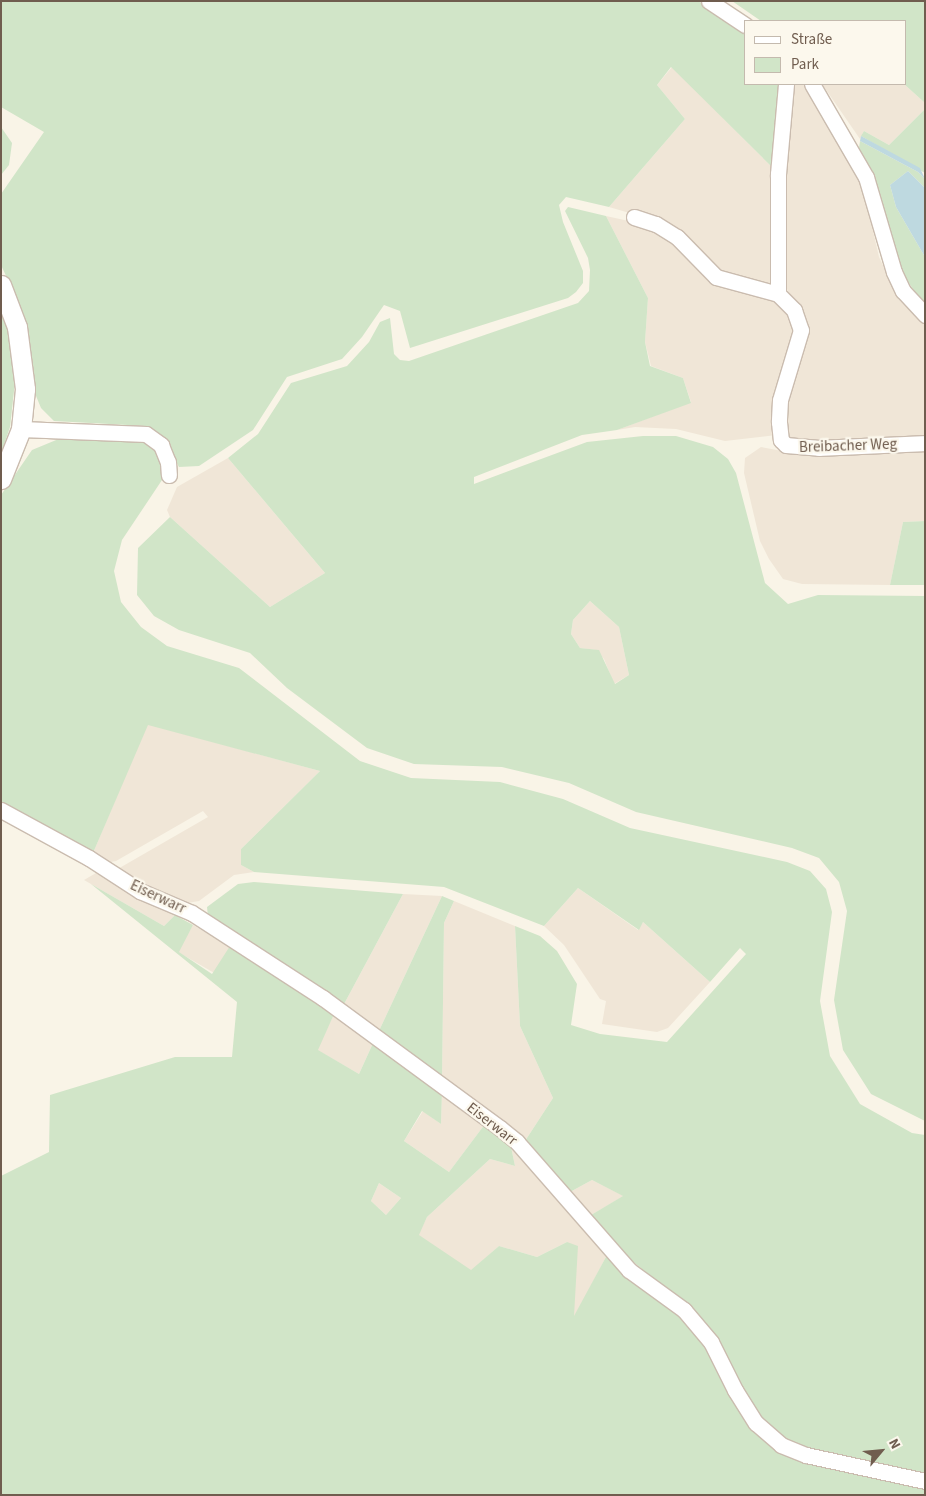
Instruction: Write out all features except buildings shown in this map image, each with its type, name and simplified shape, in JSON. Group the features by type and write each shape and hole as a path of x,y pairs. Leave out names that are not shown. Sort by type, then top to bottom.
{"street":[{"path":"708,1 744,24"},
{"path":"634,217 656,224 678,237 716,277 778,294 778,174 786,85"},
{"path":"813,85 866,177 894,272 903,290 925,315"},
{"path":"1,285 17,327 23,362 21,429 1,479"},
{"name":"Breibacher Weg","path":"778,294 794,310 800,330 780,400 779,422 781,440 786,445 819,448 925,443"},
{"path":"21,429 128,431 146,434 160,445 168,462 169,475"},
{"name":"Eiserwarr","path":"1,810 89,858 140,891 192,913 323,998 500,1128 517,1142 629,1270 684,1310 711,1342 735,1390 756,1423 781,1445 806,1455 925,1481"}],"shaded area":[{"path":"672,67 775,170 773,286 720,274 657,221 609,207 685,119 657,85"},
{"path":"789,85 806,85 862,183 879,257 897,295 925,324 925,440 794,443 786,435 783,410 803,321 784,283 782,234"},
{"path":"823,85 905,85 925,103 925,109 889,145 864,131 860,139"},
{"path":"606,216 656,227 703,271 783,304 796,329 776,435 725,441 676,429 635,427 617,430 691,402 683,378 651,366 645,342 648,298"},
{"path":"761,447 798,454 925,448 925,521 903,522 890,585 802,584 783,579 769,559 760,541 744,473 745,458"},
{"path":"228,458 325,573 270,607 170,517 167,510 177,487"},
{"path":"590,601 619,627 629,675 614,684 604,659 596,650 580,648 571,634 573,620"},
{"path":"147,724 320,771 241,849 241,865 254,872 234,875 199,901 187,903 145,889 116,870 208,817 203,811 116,861 105,863 93,853"},
{"path":"96,873 175,915 164,926 84,880"},
{"path":"578,888 638,930 643,922 710,982 668,1028 657,1032 602,1024 606,1001 600,999 564,945 544,926"},
{"path":"403,894 442,896 378,1033 343,1006"},
{"path":"454,901 515,926 520,1026 553,1098 525,1141 442,1081 444,923"},
{"path":"193,925 230,946 215,973 178,952"},
{"path":"335,1012 374,1041 359,1074 317,1050"},
{"path":"442,1092 485,1124 449,1172 404,1141 423,1111 441,1124"},
{"path":"510,1142 607,1255 574,1318 567,1242 537,1257 499,1246 471,1271 418,1235 427,1217 490,1159 515,1166"},
{"path":"592,1180 624,1196 591,1215 570,1192"},
{"path":"379,1183 401,1198 386,1215 371,1201"}],"green space":[{"path":"1,1 698,1 744,30 744,85 782,85 775,170 671,67 657,85 685,119 609,207 566,197 559,205 563,222 583,271 583,283 576,292 568,298 410,348 400,311 384,305 362,337 342,359 287,377 253,430 199,466 179,467 165,441 146,426 54,421 41,408 34,391 33,364 24,315 1,265 1,194 44,132 1,107"},
{"path":"732,1 925,1 925,103 905,85 906,20 760,20"},
{"path":"925,109 925,173 861,136 864,131 889,145"},
{"path":"1,127 12,143 9,165 1,175"},
{"path":"860,141 918,172 925,179 925,188 908,171 890,185 896,207 925,257 925,306 901,272 870,171 859,148"},
{"path":"568,207 606,216 648,298 645,342 650,366 683,378 691,403 617,430 582,435 474,477 474,484 587,442 643,436 676,436 713,447 728,459 736,473 765,583 788,604 818,595 925,596 925,1121 871,1094 843,1050 834,1000 847,911 839,882 819,858 792,848 636,812 569,783 502,767 414,764 367,748 287,688 250,653 179,630 154,616 137,595 138,548 170,517 270,607 325,573 228,458 258,434 291,383 347,366 369,342 380,322 390,318 394,354 400,360 409,361 578,303 589,291 590,270 588,258 565,211","holes":["590,601 619,627 629,675 615,684 599,650 580,648 571,634 573,620"]},
{"path":"1,306 10,335 15,382 10,427 1,454"},
{"path":"134,437 152,444 161,458 162,480 122,540 114,571 121,602 141,627 167,646 239,668 360,761 411,778 500,782 563,799 630,828 787,862 810,871 826,889 832,912 820,1001 830,1056 860,1104 912,1133 925,1135 925,1476 808,1449 784,1439 765,1422 683,1302 631,1260 591,1215 623,1196 592,1180 570,1192 525,1141 553,1098 520,1026 515,926 540,936 557,951 577,984 571,1025 600,1034 667,1042 746,954 740,948 710,982 643,922 639,930 578,888 544,926 444,887 254,872 241,865 241,849 320,771 148,725 93,853 1,804 1,495 32,450 61,438"},
{"path":"925,521 925,585 890,585 903,522"},
{"path":"254,882 403,894 343,1006 307,978 208,917 207,907 238,884"},
{"path":"91,884 164,926 175,915 193,925 179,952 212,974 230,946 335,1012 318,1050 359,1074 374,1041 442,1092 441,1124 422,1111 404,1141 449,1172 485,1124 510,1142 515,1166 490,1159 427,1217 419,1235 471,1270 499,1246 537,1257 567,1242 578,1246 574,1316 607,1255 681,1316 706,1345 774,1446 925,1487 925,1495 1,1495 1,1176 49,1152 50,1095 175,1057 232,1057 237,1002","holes":["379,1183 401,1198 386,1215 371,1201"]},
{"path":"442,896 454,901 444,923 442,1081 378,1033"}],"water":[{"path":"861,136 920,168 925,179 918,172 860,141"},
{"path":"908,171 925,188 925,257 896,207 890,185"}]}
